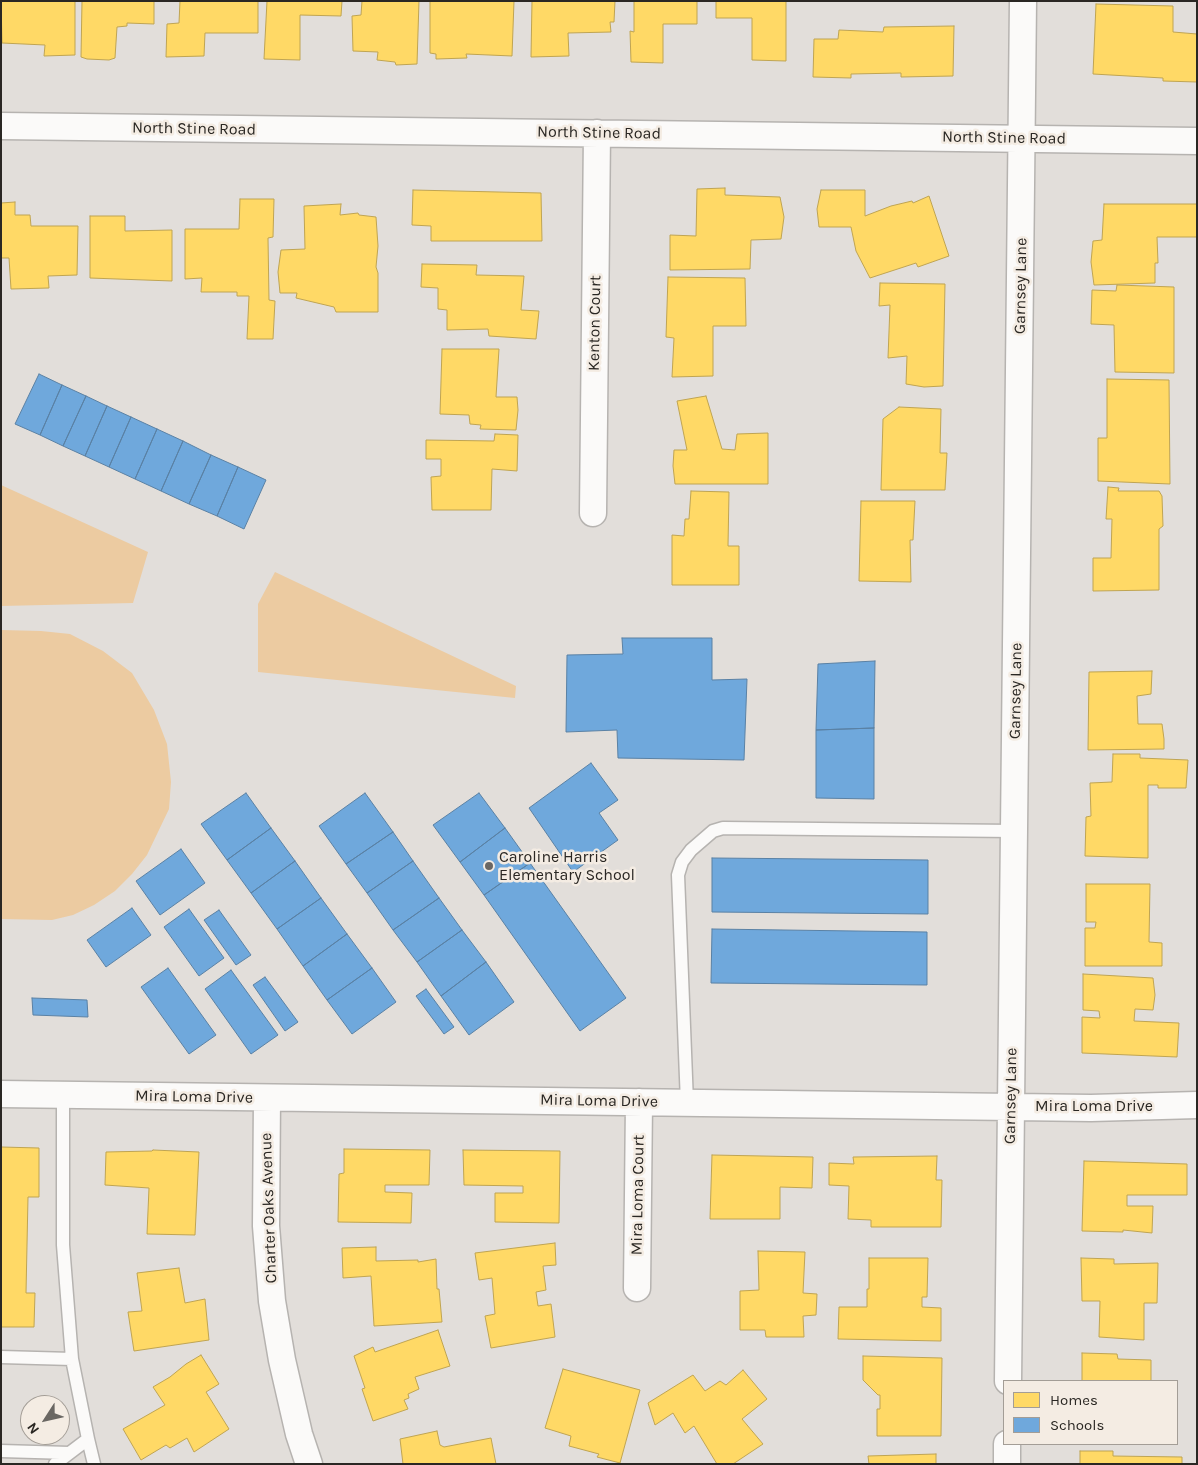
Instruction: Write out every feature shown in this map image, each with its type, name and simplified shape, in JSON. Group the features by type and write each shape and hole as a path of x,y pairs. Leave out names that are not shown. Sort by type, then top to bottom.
{"street":[{"name":"Garnsey Lane","path":"1008,1380 1023,1"},
{"name":"North Stine Road","path":"1,126 1197,141"},
{"name":"Kenton Court","path":"593,513 597,134"},
{"name":"Mira Loma Drive","path":"1,1094 1091,1108 1197,1105"},
{"name":"Charter Oaks Avenue","path":"267,1098 266,1226 272,1301 282,1360 299,1434 309,1464"},
{"name":"Mira Loma Court","path":"636,1288 639,1102"},
{"path":"1007,1445 1007,1464"}],"lane":[{"path":"687,1102 678,875 682,862 692,850 714,831 723,828 1014,831"},
{"path":"63,1095 63,1245 72,1358 94,1464"},
{"path":"1,1357 72,1358"},
{"path":"55,1464 88,1439"},
{"path":"1,1451 70,1453"}],"shaded area":[{"path":"1,485 148,552 133,603 1,606"},
{"path":"275,572 516,686 515,698 258,672 258,604"},
{"path":"1,630 70,634 103,651 132,673 154,710 167,744 171,782 169,809 147,855 115,891 94,905 73,915 52,920 1,919"}],"building: Homes":[{"path":"1,1 75,1 75,55 44,56 45,45 2,43"},
{"path":"82,1 154,1 154,24 127,23 127,26 117,27 115,58 109,60 87,59 81,57"},
{"path":"180,1 258,1 258,33 205,33 204,56 166,57 167,24 179,23"},
{"path":"267,1 342,1 341,16 300,15 300,60 264,59"},
{"path":"362,1 419,1 417,64 396,65 395,62 377,60 378,52 353,51 352,16 361,15"},
{"path":"430,1 514,1 512,56 466,54 467,58 436,59 436,54 430,53"},
{"path":"532,1 615,1 614,22 610,22 611,32 568,33 569,56 531,57"},
{"path":"634,1 697,1 697,24 663,24 663,63 631,62 630,31 634,32"},
{"path":"716,1 786,1 786,61 752,60 752,18 716,18"},
{"path":"1096,4 1173,6 1173,32 1197,34 1197,82 1163,81 1163,78 1093,74"},
{"path":"954,26 953,76 901,77 901,73 851,74 851,78 813,77 814,39 838,39 839,30 883,32 884,27"},
{"path":"725,188 725,195 780,197 784,217 781,239 751,240 750,269 670,270 670,235 696,236 697,189"},
{"path":"413,190 541,193 542,241 431,241 431,226 412,225"},
{"path":"821,190 865,190 865,216 891,206 912,201 913,203 929,196 949,256 918,267 916,263 870,278 856,251 851,227 819,227 817,209"},
{"path":"240,199 274,199 273,237 268,238 269,300 275,301 273,339 247,339 249,296 237,296 237,292 201,292 202,278 185,279 185,229 239,229"},
{"path":"15,202 15,215 30,215 31,226 78,226 77,275 48,276 49,288 11,289 9,258 1,258 1,203"},
{"path":"341,204 340,215 358,213 359,215 376,217 378,312 336,312 334,307 296,298 297,293 280,293 278,272 281,250 305,249 304,206"},
{"path":"1104,204 1197,204 1197,237 1157,237 1158,263 1155,263 1155,283 1094,285 1091,262 1093,241 1102,240"},
{"path":"90,216 125,216 125,231 172,230 172,281 90,278"},
{"path":"422,264 477,265 476,275 524,276 521,310 539,311 536,339 489,336 488,329 447,330 447,310 438,309 438,288 421,287"},
{"path":"668,277 745,278 746,326 713,326 713,376 672,377 674,338 666,337"},
{"path":"880,283 945,284 943,386 924,387 906,384 907,356 888,358 890,305 879,306"},
{"path":"1117,285 1174,287 1174,373 1115,372 1114,325 1091,324 1092,290 1116,291"},
{"path":"442,349 499,349 496,397 517,397 516,430 480,429 481,425 470,424 469,415 440,414"},
{"path":"1107,379 1169,380 1170,484 1098,481 1098,438 1107,438"},
{"path":"706,396 722,449 735,450 737,434 768,433 768,484 675,484 674,450 687,450 677,401"},
{"path":"899,407 941,409 940,453 947,453 945,490 881,490 883,419"},
{"path":"495,434 518,435 517,471 492,469 491,510 432,510 431,477 441,476 441,459 426,459 426,440 494,441"},
{"path":"1108,487 1119,488 1118,491 1159,491 1162,496 1163,526 1159,529 1159,590 1093,591 1093,558 1111,558 1112,519 1106,519"},
{"path":"691,491 729,492 728,546 739,546 739,585 672,585 672,535 684,536 685,519 689,519"},
{"path":"861,501 915,501 913,540 910,540 911,582 859,581"},
{"path":"1152,671 1151,694 1137,696 1138,724 1162,724 1164,749 1088,750 1089,672"},
{"path":"1113,754 1140,754 1140,758 1188,760 1186,788 1158,788 1158,785 1148,785 1148,858 1085,856 1086,817 1091,816 1090,783 1112,782"},
{"path":"1086,884 1150,884 1149,942 1162,943 1162,966 1085,966 1085,928 1095,928 1096,922 1086,922"},
{"path":"1083,974 1153,978 1155,995 1153,1010 1135,1009 1134,1021 1179,1023 1177,1057 1082,1053 1082,1017 1100,1018 1099,1011 1083,1010"},
{"path":"1,1147 39,1148 39,1197 28,1197 26,1293 35,1293 34,1327 1,1327"},
{"path":"344,1149 430,1150 429,1185 385,1185 385,1192 412,1193 411,1223 338,1222 339,1174 344,1173"},
{"path":"153,1150 199,1152 195,1235 147,1234 149,1188 105,1185 106,1152"},
{"path":"463,1150 560,1151 559,1223 495,1222 495,1193 523,1193 523,1186 464,1185"},
{"path":"712,1155 813,1157 812,1188 780,1187 780,1219 710,1219"},
{"path":"937,1156 936,1180 942,1180 941,1227 871,1227 871,1220 848,1219 849,1186 829,1185 829,1163 854,1164 853,1157"},
{"path":"1084,1161 1187,1164 1187,1195 1127,1195 1127,1206 1153,1206 1152,1233 1123,1230 1123,1232 1082,1231"},
{"path":"555,1243 556,1265 543,1266 546,1290 536,1292 538,1306 551,1304 555,1337 491,1348 485,1316 495,1314 492,1278 479,1280 475,1253"},
{"path":"376,1247 376,1261 418,1260 418,1262 436,1259 437,1289 439,1289 442,1322 374,1326 371,1276 343,1278 342,1248"},
{"path":"758,1251 805,1252 803,1293 817,1294 816,1315 803,1316 804,1337 766,1337 765,1330 740,1330 740,1291 759,1290"},
{"path":"869,1258 928,1258 927,1297 922,1297 922,1307 941,1308 941,1341 838,1339 839,1307 867,1307"},
{"path":"1081,1258 1114,1259 1114,1264 1158,1263 1157,1303 1144,1303 1144,1340 1099,1337 1100,1301 1082,1301"},
{"path":"179,1268 185,1303 205,1299 209,1340 134,1351 128,1312 142,1311 137,1273"},
{"path":"438,1330 450,1366 415,1377 419,1389 408,1394 409,1398 404,1400 408,1409 373,1421 362,1389 365,1388 354,1356 373,1347 375,1352"},
{"path":"1082,1353 1117,1354 1118,1359 1151,1360 1151,1380 1082,1380"},
{"path":"201,1355 219,1384 206,1392 229,1429 194,1452 187,1438 170,1448 166,1445 141,1460 123,1429 165,1405 153,1387"},
{"path":"863,1356 942,1358 941,1436 877,1436 877,1409 880,1409 880,1395 863,1380"},
{"path":"563,1369 640,1390 620,1463 597,1457 599,1454 569,1446 571,1436 545,1428"},
{"path":"743,1370 767,1399 742,1419 763,1444 733,1464 717,1464 694,1426 685,1433 673,1413 655,1425 648,1403 693,1375 705,1391 720,1381 726,1385"},
{"path":"437,1431 440,1445 444,1447 491,1438 496,1464 403,1464 400,1439"},
{"path":"1080,1451 1113,1451 1113,1456 1182,1457 1182,1464 1080,1464"},
{"path":"936,1454 936,1464 869,1464 868,1456"}],"building: Schools":[{"path":"39,374 62,385 40,435 15,424"},
{"path":"62,385 86,396 63,446 40,435"},
{"path":"86,396 107,406 85,456 63,446"},
{"path":"107,406 131,417 109,467 85,456"},
{"path":"131,417 157,429 135,479 109,467"},
{"path":"157,429 183,441 161,491 135,479"},
{"path":"183,441 211,455 189,504 161,491"},
{"path":"211,455 238,467 217,516 189,504"},
{"path":"238,467 266,480 244,529 217,516"},
{"path":"622,638 712,638 712,680 747,679 744,760 618,758 617,730 566,732 567,655 623,654"},
{"path":"875,661 874,728 816,730 818,664"},
{"path":"874,728 874,799 816,798 816,730"},
{"path":"591,763 618,800 599,813 618,840 573,872 529,808"},
{"path":"246,793 271,828 227,860 201,824"},
{"path":"365,793 393,832 346,864 319,826"},
{"path":"479,793 505,828 460,862 433,825"},
{"path":"271,828 295,861 251,893 227,860"},
{"path":"505,828 530,863 484,895 460,862"},
{"path":"393,832 413,861 367,893 346,864"},
{"path":"181,849 205,883 160,915 136,881"},
{"path":"712,858 928,860 928,914 712,912"},
{"path":"295,861 321,898 277,929 251,893"},
{"path":"413,861 439,898 393,930 367,893"},
{"path":"530,863 626,998 580,1031 484,895"},
{"path":"321,898 347,934 303,966 277,929"},
{"path":"439,898 462,930 417,962 393,930"},
{"path":"132,908 151,935 106,967 87,940"},
{"path":"189,909 224,958 199,976 164,927"},
{"path":"219,910 251,955 236,965 204,920"},
{"path":"712,929 927,932 927,985 711,983"},
{"path":"462,930 486,962 441,996 417,962"},
{"path":"347,934 372,968 327,1000 303,966"},
{"path":"486,962 514,1002 469,1035 441,996"},
{"path":"168,968 216,1035 189,1054 141,987"},
{"path":"372,968 396,1002 352,1034 327,1000"},
{"path":"231,970 278,1035 251,1054 205,989"},
{"path":"265,977 298,1022 285,1031 253,985"},
{"path":"426,989 454,1027 444,1034 416,996"},
{"path":"32,998 87,1000 88,1017 33,1015"}],"place":[{"name":"Caroline Harris Elementary School","path":"489,866"}]}
